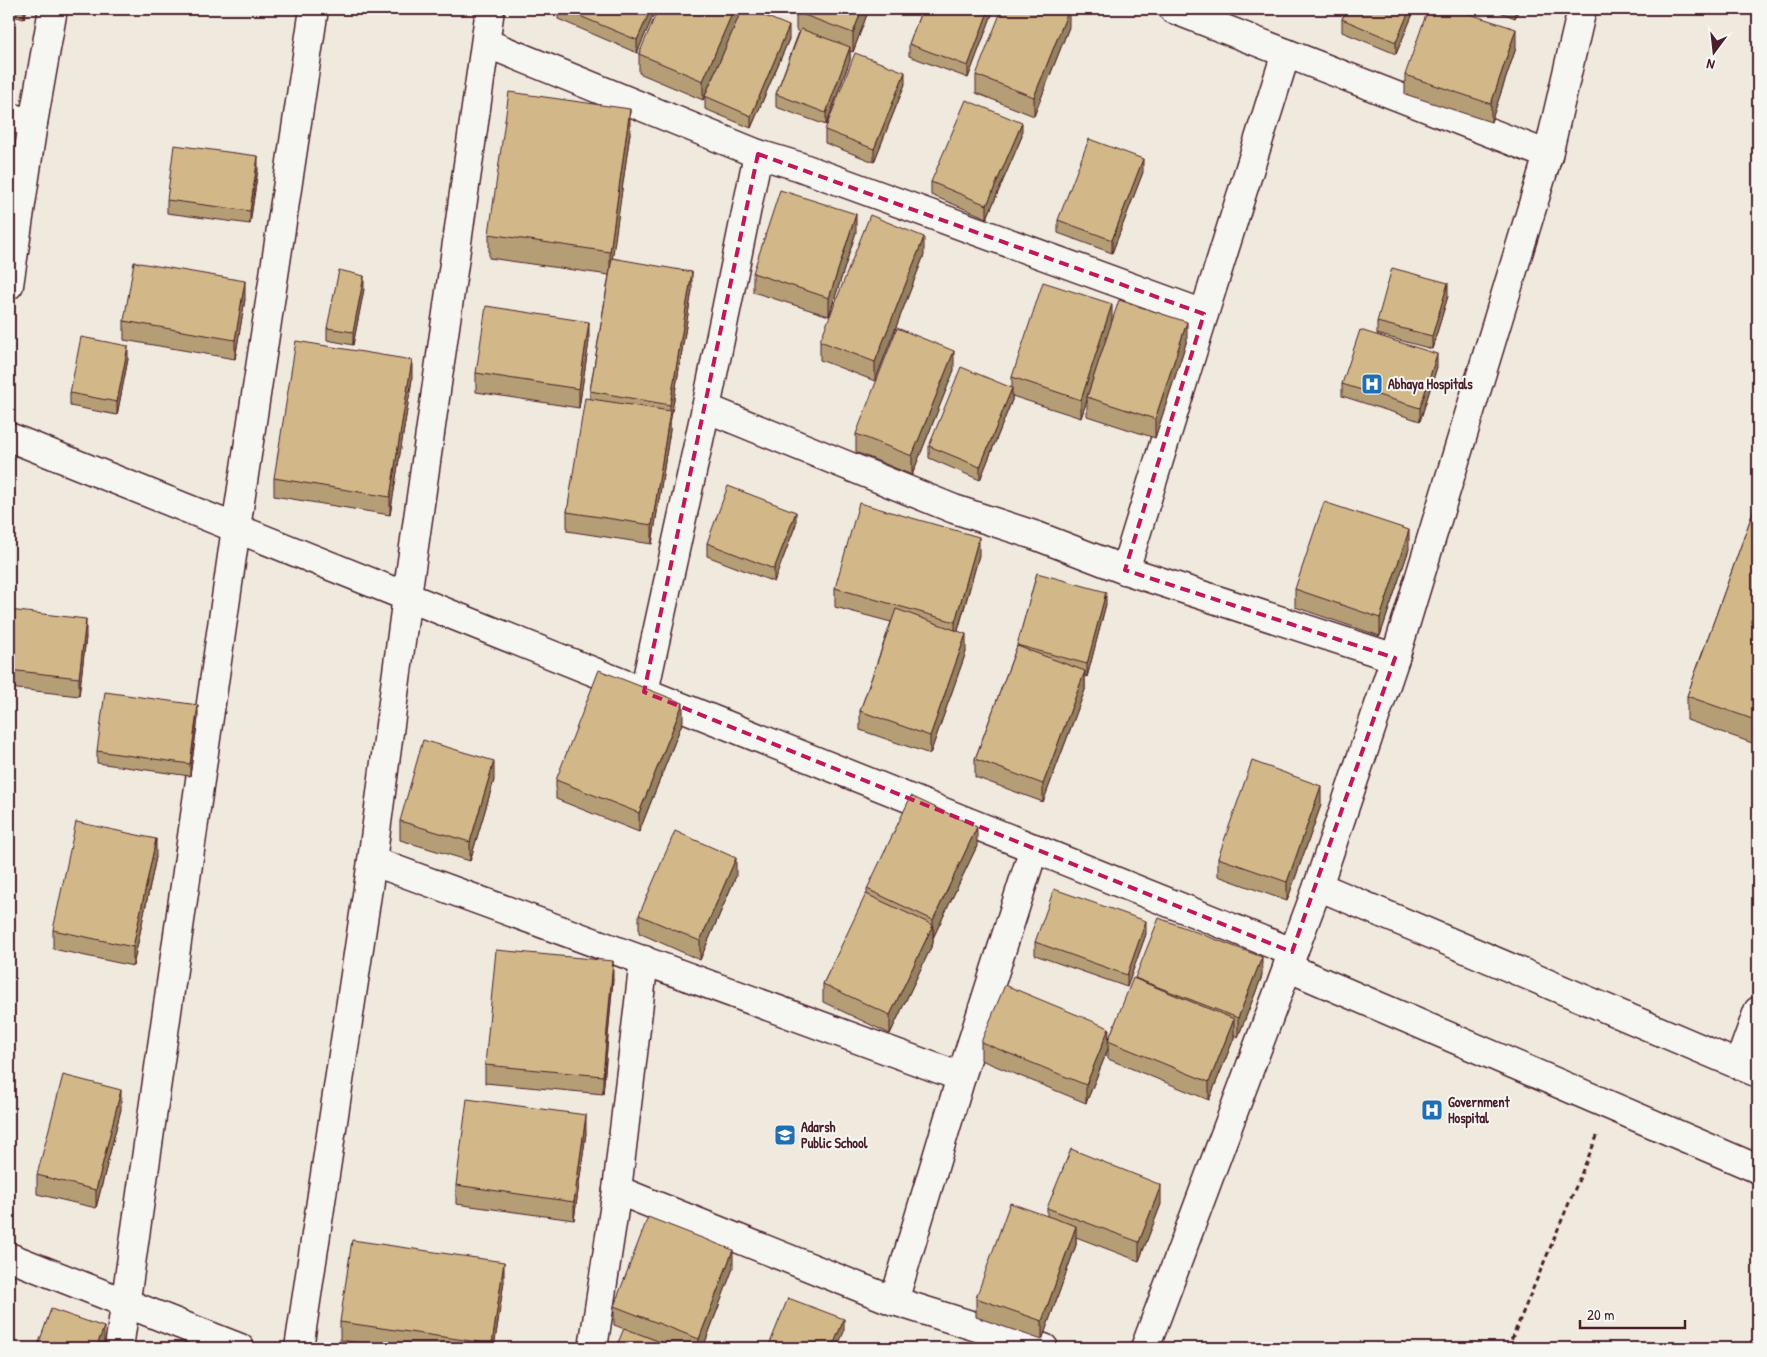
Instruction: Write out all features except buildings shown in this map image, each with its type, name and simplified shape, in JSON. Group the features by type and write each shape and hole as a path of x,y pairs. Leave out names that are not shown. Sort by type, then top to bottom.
{"street":[{"path":"9,285 21,120 53,9"},
{"path":"119,1348 236,528 314,9"},
{"path":"299,1348 372,861 406,596 490,9"},
{"path":"1173,9 1548,155"},
{"path":"1146,1348 1318,886 1395,658 1548,155 1582,9"},
{"path":"486,43 758,154 807,169 1204,314"},
{"path":"1126,570 1286,53"},
{"path":"644,692 706,408 758,154"},
{"path":"706,408 954,509 1037,536 1126,570 1395,658"},
{"path":"9,438 1034,848 1289,960 1611,1106 1758,1169"},
{"path":"894,1301 961,1077 1034,848"},
{"path":"372,861 961,1077"},
{"path":"1318,886 1748,1068 1758,1010"},
{"path":"593,1348 617,1190 644,960"},
{"path":"617,1190 894,1301 1044,1348"},
{"path":"9,1257 240,1348"}],"path":[{"path":"1508,1348 1611,1106"}],"highlighted area":[{"path":"758,154 1204,314 1125,570 1395,658 1292,952 644,692"}],"place":[{"name":"Abhaya Hospitals","path":"1372,384"},
{"name":"Government Hospital","path":"1432,1110"},
{"name":"Adarsh Public School","path":"785,1135"}]}
